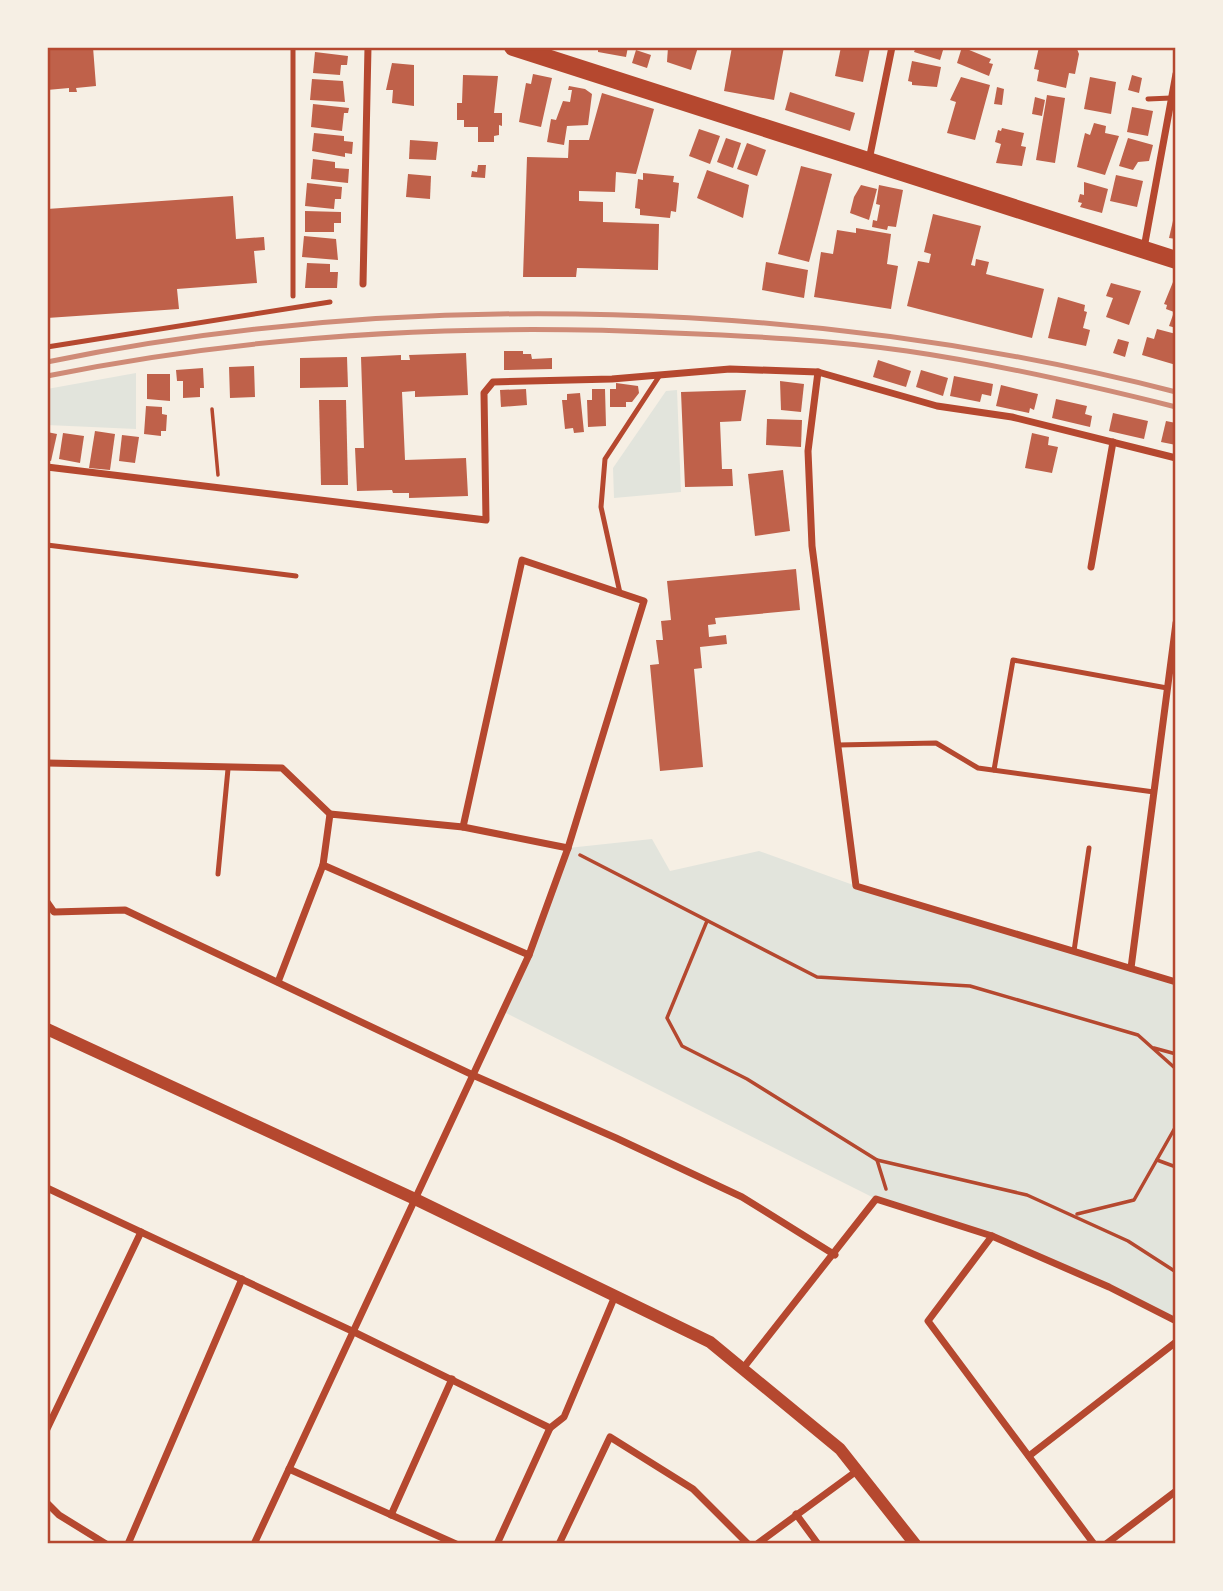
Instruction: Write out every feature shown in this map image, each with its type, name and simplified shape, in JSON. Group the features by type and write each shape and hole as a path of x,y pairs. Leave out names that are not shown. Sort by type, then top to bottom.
{"main road":[{"path":"513,47 1176,260"}],"street":[{"path":"363,284 368,47"},
{"path":"869,160 892,47"},
{"path":"1144,248 1176,74"},
{"path":"47,467 486,520 484,393 494,382 660,375 730,369 818,372 937,407 1012,417 1176,458"},
{"path":"818,372 808,451 812,546 856,886 1176,982"},
{"path":"1091,567 1113,442"},
{"path":"254,1544 352,1331 475,1076 529,955 568,848 644,601 522,559 463,827"},
{"path":"1131,968 1176,624"},
{"path":"47,763 228,769 282,768 330,814 463,827 568,848"},
{"path":"278,982 323,864 330,814"},
{"path":"323,864 529,955"},
{"path":"47,902 54,912 125,910 475,1076 742,1197 835,1255"},
{"path":"47,1029 415,1199 710,1342 744,1367 840,1449 915,1544"},
{"path":"47,1188 352,1331 550,1428"},
{"path":"744,1367 835,1255 876,1199 992,1236 1109,1287 1176,1321"},
{"path":"47,1429 141,1232"},
{"path":"992,1236 928,1321 1094,1544"},
{"path":"128,1544 242,1279"},
{"path":"497,1544 550,1428 564,1417 615,1296"},
{"path":"1029,1456 1176,1342"},
{"path":"391,1515 452,1379"},
{"path":"559,1544 610,1437 693,1489 748,1544"},
{"path":"289,1469 456,1544"},
{"path":"757,1544 858,1470"},
{"path":"1106,1544 1176,1491"},
{"path":"47,1503 59,1514 106,1544"},
{"path":"796,1514 818,1544"}],"lane":[{"path":"293,47 293,296"},
{"path":"1148,99 1171,98"},
{"path":"47,347 330,302"},
{"path":"620,593 601,507 605,459 660,375"},
{"path":"47,545 296,576"},
{"path":"994,770 1013,660 1167,688"},
{"path":"838,745 936,743 978,768 1154,792"},
{"path":"218,874 228,769"},
{"path":"1074,951 1089,848"}],"path":[{"path":"212,409 219,488"},
{"path":"568,848 817,977 970,986 1138,1035 1176,1069"},
{"path":"707,921 667,1018 682,1046 747,1079 877,1160 1027,1195 1128,1241 1176,1272"},
{"path":"1152,1048 1176,1054"},
{"path":"1075,1215 1134,1200 1176,1126"},
{"path":"877,1160 890,1204"},
{"path":"1157,1160 1176,1167"}],"shaded area":[{"path":"136,373 136,429 47,425 47,389"},
{"path":"677,390 681,492 614,498 613,468 666,391"},
{"path":"652,839 670,871 759,851 856,886 1176,982 1176,1321 992,1236 876,1199 504,1012 568,848"}],"building":[{"path":"47,47 93,47 96,86 76,88 77,92 69,92 69,88 47,90"},
{"path":"598,47 628,47 626,57 598,52"},
{"path":"668,47 698,47 691,70 667,62"},
{"path":"732,47 784,47 774,100 724,91"},
{"path":"841,47 870,48 863,82 835,76"},
{"path":"916,47 944,47 940,60 914,52"},
{"path":"962,47 991,59 989,63 993,64 989,76 957,63"},
{"path":"1039,47 1077,49 1079,54 1075,74 1069,73 1066,88 1037,81 1039,70 1034,69"},
{"path":"636,50 651,55 647,68 632,63"},
{"path":"315,52 348,56 347,65 341,65 340,75 313,73"},
{"path":"912,61 941,67 937,87 912,85 912,82 908,81"},
{"path":"392,63 414,65 414,106 392,103 393,90 386,90"},
{"path":"533,74 552,78 541,127 519,122 526,83 531,84"},
{"path":"463,75 498,76 494,113 502,113 502,126 499,125 499,135 494,136 494,142 478,142 478,127 464,127 464,120 457,120 457,103 462,103"},
{"path":"1132,75 1142,78 1139,93 1128,90"},
{"path":"961,77 990,85 975,140 947,133 956,102 950,100"},
{"path":"1090,77 1116,82 1111,114 1084,109"},
{"path":"312,79 343,81 345,102 310,100"},
{"path":"569,86 585,89 592,94 588,125 567,126 564,145 547,142 551,119 556,120 563,101 570,102 572,90 568,90"},
{"path":"997,87 1004,89 1002,105 994,104"},
{"path":"790,92 855,113 850,131 785,110"},
{"path":"602,93 654,109 636,174 616,172 615,192 579,191 579,201 603,202 603,222 659,224 658,270 577,268 576,277 523,277 527,157 568,158 569,140 589,140"},
{"path":"1047,95 1065,98 1055,163 1036,160"},
{"path":"1035,97 1045,100 1042,116 1032,114"},
{"path":"313,104 349,108 348,113 344,113 342,131 311,127"},
{"path":"1132,107 1153,111 1148,136 1127,132"},
{"path":"1094,123 1106,126 1105,133 1119,136 1105,175 1077,167 1085,133 1090,135"},
{"path":"1002,128 1024,133 1021,146 1026,147 1022,166 996,163 1001,144 995,142 998,130 1001,131"},
{"path":"699,129 720,136 710,164 689,156"},
{"path":"314,133 344,136 344,141 353,142 352,154 345,153 345,157 312,151"},
{"path":"726,138 741,143 733,168 717,162"},
{"path":"1128,138 1153,145 1149,161 1138,162 1133,170 1119,166"},
{"path":"410,140 438,142 436,160 409,159"},
{"path":"747,143 766,150 757,176 737,169"},
{"path":"313,159 335,162 335,168 349,169 348,183 311,179"},
{"path":"478,165 486,165 485,178 471,177 472,171 477,172"},
{"path":"801,166 832,174 809,262 778,254"},
{"path":"707,170 749,185 743,218 697,198"},
{"path":"643,173 674,176 673,182 679,183 676,212 671,211 670,218 640,215 640,209 635,208 638,179 643,180"},
{"path":"408,174 431,176 430,199 406,197"},
{"path":"1116,175 1143,181 1137,207 1110,201"},
{"path":"1084,182 1108,189 1102,213 1080,207 1082,203 1078,202 1080,194 1084,195"},
{"path":"307,183 342,187 341,199 335,199 334,209 305,206"},
{"path":"861,185 877,189 869,220 850,213 854,197"},
{"path":"879,185 903,190 896,227 888,226 887,230 872,227 873,220 877,221 880,205 876,204"},
{"path":"233,196 236,239 264,237 265,250 254,251 257,283 177,289 179,309 47,318 47,209"},
{"path":"1176,208 1176,239 1169,238"},
{"path":"305,211 341,212 341,223 334,223 334,232 305,232"},
{"path":"933,214 981,226 971,265 975,266 976,259 989,262 986,274 1044,289 1032,338 907,306 918,261 929,263 931,254 924,252"},
{"path":"856,228 891,234 887,264 898,266 891,309 814,297 821,252 833,254 837,230 856,233"},
{"path":"304,236 336,239 338,260 302,257"},
{"path":"766,262 808,270 804,298 762,290"},
{"path":"307,263 330,264 330,272 338,272 337,288 305,288"},
{"path":"1173,282 1176,283 1176,328 1169,326 1174,312 1166,309 1167,305 1164,304"},
{"path":"1111,283 1141,291 1129,325 1106,317 1113,298 1106,296"},
{"path":"1058,297 1085,305 1084,311 1087,312 1083,328 1090,330 1086,346 1048,338"},
{"path":"1157,329 1176,334 1176,365 1142,355 1147,337 1154,339"},
{"path":"1118,339 1129,342 1125,357 1113,353"},
{"path":"504,351 523,351 523,354 531,354 532,359 552,358 552,369 504,370"},
{"path":"466,353 468,395 415,397 415,391 402,392 405,460 466,458 468,496 409,498 409,493 393,493 392,490 357,491 355,448 364,448 361,357 401,355 401,360 410,360 409,355"},
{"path":"347,357 348,387 300,388 300,358"},
{"path":"878,360 911,371 906,387 873,377"},
{"path":"254,366 255,397 230,398 229,367"},
{"path":"203,368 204,388 200,388 200,397 183,398 183,381 177,381 176,370"},
{"path":"921,370 948,378 943,396 916,387"},
{"path":"147,374 170,374 170,401 147,399"},
{"path":"954,376 993,384 991,396 982,394 980,402 950,396"},
{"path":"780,381 804,384 801,412 781,410"},
{"path":"616,383 638,386 639,393 632,402 626,402 626,407 610,407 610,389 616,389"},
{"path":"1001,385 1038,394 1034,410 1030,408 1029,413 996,406"},
{"path":"526,389 527,405 501,407 500,390"},
{"path":"592,389 605,389 606,426 588,427 587,400 592,400"},
{"path":"746,390 741,421 720,422 722,469 732,469 733,486 685,487 681,392"},
{"path":"580,393 584,432 574,433 573,428 565,429 562,400 567,400 567,394"},
{"path":"1056,399 1087,406 1085,414 1092,416 1090,427 1052,418"},
{"path":"319,400 346,400 348,485 321,485"},
{"path":"146,406 162,407 162,414 167,415 166,431 161,431 161,436 144,434"},
{"path":"1113,413 1148,421 1144,439 1109,431"},
{"path":"767,419 802,420 801,447 766,445"},
{"path":"1166,421 1176,423 1176,445 1161,442"},
{"path":"95,431 115,434 110,470 89,468"},
{"path":"47,432 57,434 51,461 47,460"},
{"path":"63,433 84,436 80,463 59,459"},
{"path":"1032,433 1049,437 1048,445 1058,447 1052,473 1025,468"},
{"path":"122,435 139,437 135,463 119,461"},
{"path":"783,470 790,531 755,536 748,474"},
{"path":"796,569 800,610 715,618 716,624 708,625 709,637 726,635 727,644 700,647 702,668 694,669 703,767 660,771 650,665 659,664 656,640 663,640 661,621 671,620 667,581"}],"railway":[{"path":"47,362 184,338 325,323 469,315 613,315 757,323 900,338 1040,361 1176,392"},
{"path":"47,376 203,350 281,341 437,331 594,330 790,339 907,351 975,362 1176,407"}]}
